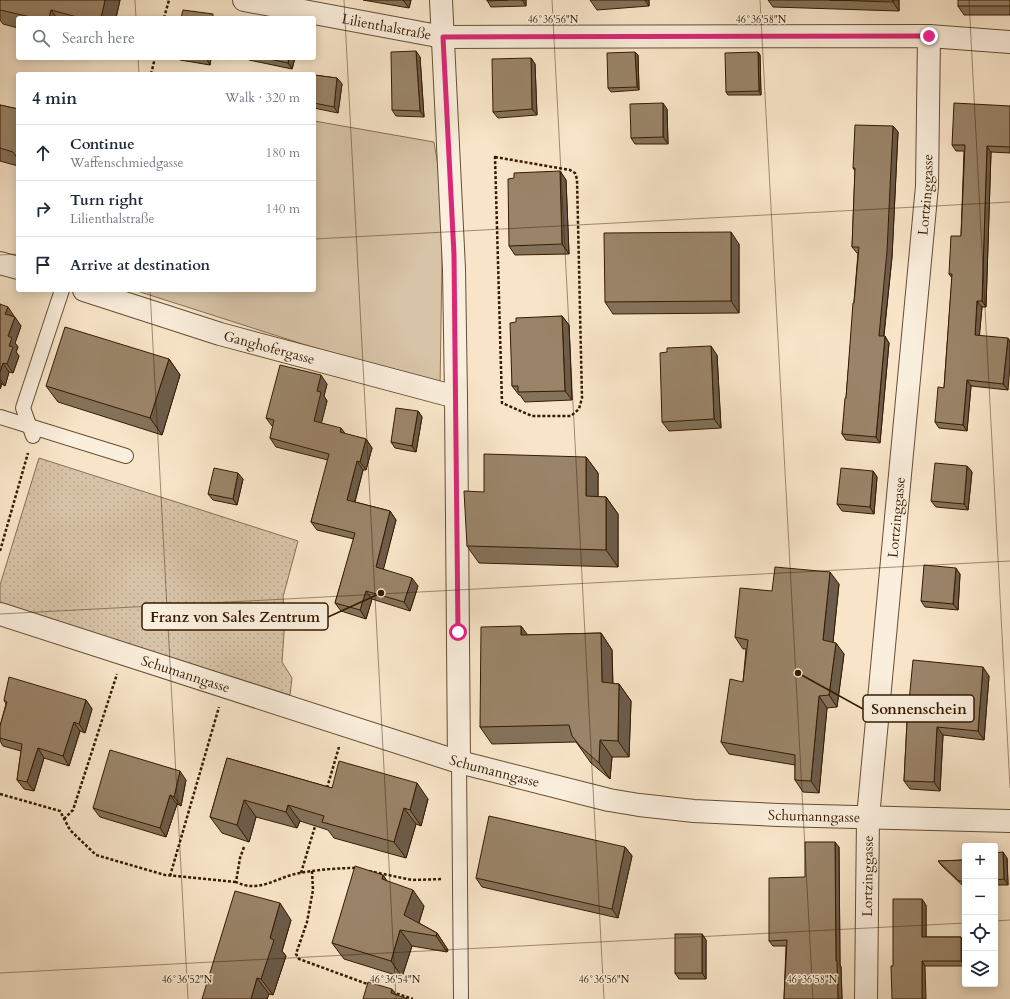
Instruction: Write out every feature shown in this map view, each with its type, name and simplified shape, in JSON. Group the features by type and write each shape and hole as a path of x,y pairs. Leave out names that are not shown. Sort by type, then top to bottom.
{"street":[{"name":"Lilienthalstraße","path":"244,0 443,37 929,36 1010,42"},
{"path":"440,0 454,255 459,762"},
{"name":"Lortzinggasse","path":"866,999 868,817 927,186 929,36"},
{"path":"0,263 16,267"},
{"name":"Ganghofergasse","path":"90,292 220,334 456,397"},
{"name":"Schumanngasse","path":"0,614 459,762 610,800 694,811 778,815 1010,821"}],"lane":[{"path":"31,431 23,408 61,292"},
{"path":"0,417 31,431 126,456"},
{"path":"459,762 461,999"}],"path":[{"path":"165,16 169,0"},
{"path":"152,72 154,60"},
{"path":"496,157 570,170 576,173 581,322 582,398 579,409 571,416 532,416 502,402 499,320 496,157"},
{"path":"0,551 31,431"},
{"path":"64,819 73,810 123,653"},
{"path":"170,876 226,686"},
{"path":"326,792 346,725"},
{"path":"0,794 60,812 70,830 96,855 170,876 236,882 245,886 270,884 294,874 312,871 355,868 412,880 460,879"},
{"path":"301,873 317,822"},
{"path":"236,882 240,858 244,847"},
{"path":"312,871 313,890 307,922 296,954 299,960 375,986"},
{"path":"388,990 413,999"}],"shaded area":[{"path":"316,121 434,142 443,196 440,388 140,292 316,292"},
{"path":"39,458 298,541 283,597 285,619 282,662 292,678 290,695 0,603 0,585"}],"building":[{"path":"0,0 105,0 101,16 74,16 51,10 50,16 26,16 0,10"},
{"path":"487,0 508,0 487,1"},
{"path":"829,0 893,0 893,2"},
{"path":"958,0 1010,0 1010,6 958,6"},
{"path":"183,10 213,14 213,16 182,16"},
{"path":"416,51 420,111 392,110 391,52"},
{"path":"635,52 637,87 608,88 607,53"},
{"path":"758,52 759,91 726,92 725,53"},
{"path":"531,58 532,109 493,112 492,59"},
{"path":"274,60 289,60 288,63"},
{"path":"316,75 337,78 334,107 316,103"},
{"path":"663,103 663,137 631,138 630,104"},
{"path":"954,103 1010,106 1010,147 987,146 982,301 977,301 975,335 1008,338 1003,384 967,380 963,425 935,422 938,387 944,388 952,274 949,274 951,236 961,236 965,145 952,145"},
{"path":"0,105 16,109 16,156 13,152 0,148"},
{"path":"855,125 893,126 887,251 879,336 885,336 876,437 842,434 859,247 852,247"},
{"path":"560,171 562,244 509,246 508,179 514,178 514,173"},
{"path":"731,232 731,301 605,302 604,233"},
{"path":"0,304 8,307 5,314 15,317 8,336 12,338 9,346 13,347 7,364 3,363 0,372"},
{"path":"562,316 565,391 518,392 518,386 512,386 510,323 516,322 516,318"},
{"path":"65,327 169,359 150,418 46,386"},
{"path":"711,346 714,419 662,422 660,353 667,352 667,348"},
{"path":"280,365 321,375 317,391 321,392 314,421 341,428 340,432 366,439 360,462 357,461 347,500 390,511 376,567 412,578 404,602 366,591 360,610 335,603 355,533 311,522 329,454 270,438 274,420 266,418"},
{"path":"396,408 418,411 412,446 391,442"},
{"path":"484,454 586,457 586,496 606,497 606,550 467,546 464,491 484,492"},
{"path":"935,463 967,466 964,504 931,501"},
{"path":"214,468 238,473 233,499 208,494"},
{"path":"841,468 873,471 870,507 837,504"},
{"path":"924,565 956,568 953,604 921,601"},
{"path":"775,567 830,572 823,640 836,643 829,695 819,696 811,781 795,780 795,755 721,742 730,679 743,682 748,640 735,637 740,588 772,591"},
{"path":"521,626 521,635 601,633 602,682 619,684 618,741 600,740 599,763 580,746 572,736 569,725 480,727 481,627"},
{"path":"913,660 983,667 978,731 937,727 934,782 904,781 907,722"},
{"path":"9,677 86,700 79,724 74,722 63,756 38,748 27,782 17,780 22,744 0,738 0,726 7,702 4,700"},
{"path":"110,750 180,771 174,797 170,795 160,828 93,808"},
{"path":"227,758 332,788 339,761 417,783 410,810 404,808 394,842 322,822 324,816 288,805 286,812 244,800 237,825 210,817"},
{"path":"489,816 625,847 612,909 476,878"},
{"path":"805,842 835,842 836,961 838,999 784,999 787,940 769,941 769,878 805,877"},
{"path":"1003,852 1004,879 998,880 998,853"},
{"path":"962,860 962,881 959,881 938,861"},
{"path":"355,866 383,875 382,879 413,890 404,915 437,933 436,936 400,930 391,961 332,943"},
{"path":"235,891 280,903 270,938 274,940 261,979 257,978 251,999 202,999"},
{"path":"893,899 922,899 922,937 961,937 961,961 922,961 922,999 892,999 891,966 893,966"},
{"path":"675,934 702,934 702,973 675,973"},
{"path":"368,982 392,989 391,993 408,999 363,999"}],"place":[{"name":"Franz von Sales Zentrum","path":"381,593"},
{"name":"Sonnenschein","path":"798,673"}],"route":[{"path":"458,632 454,255 443,37 929,36"}]}
